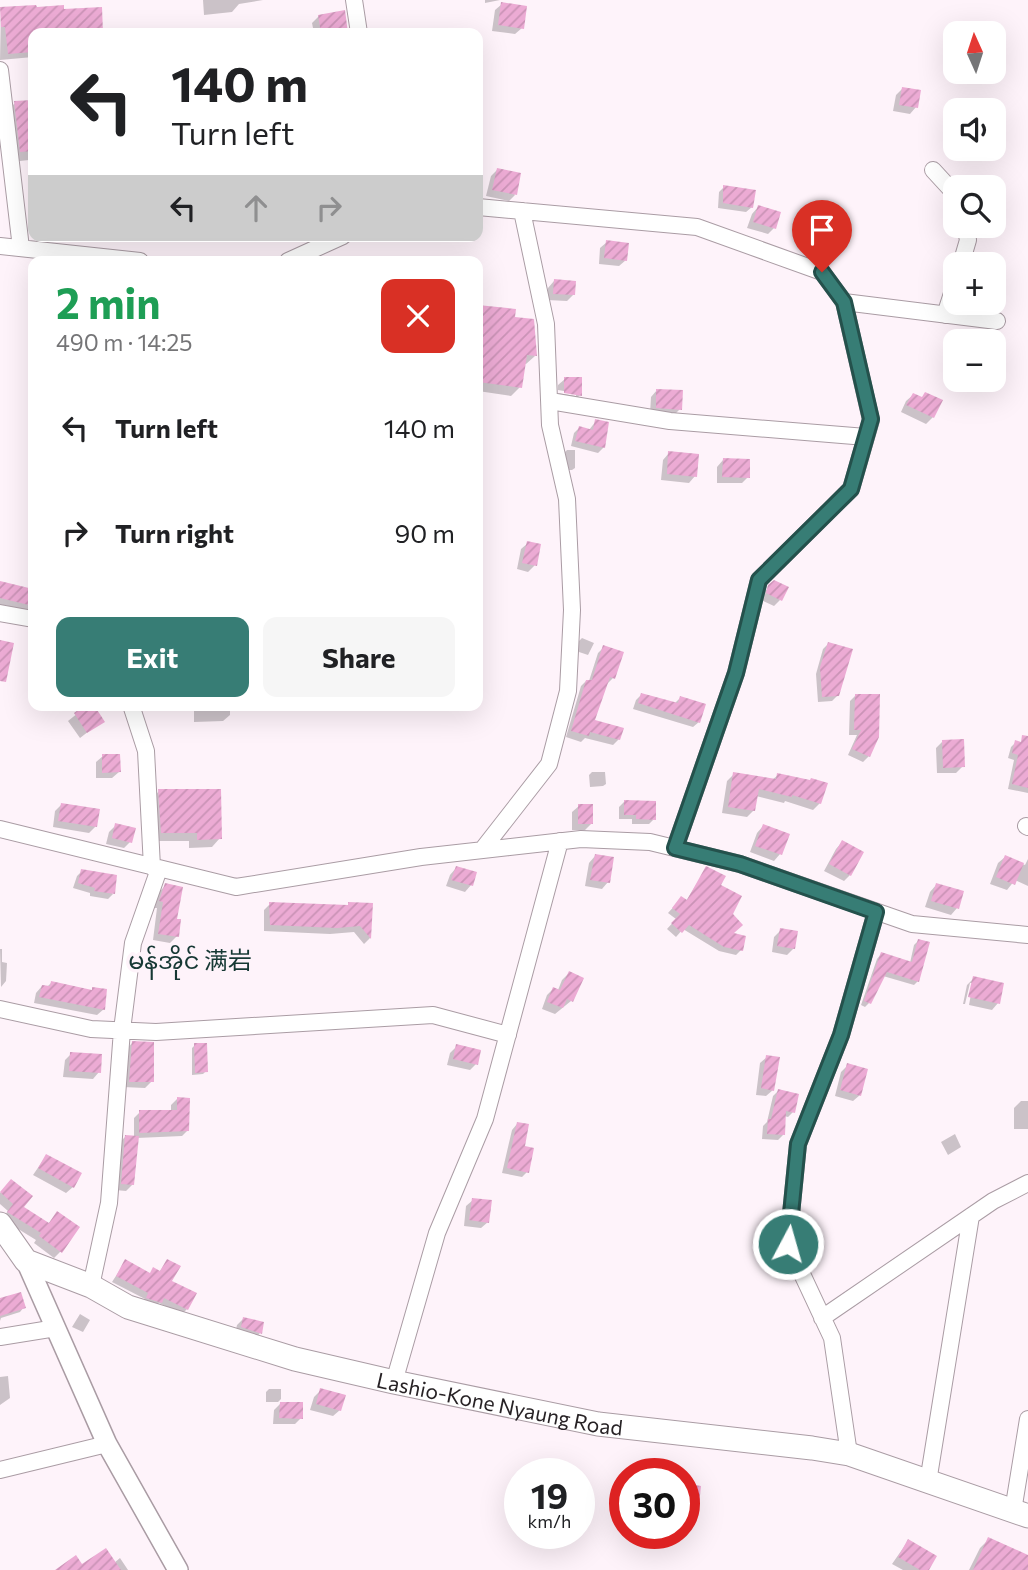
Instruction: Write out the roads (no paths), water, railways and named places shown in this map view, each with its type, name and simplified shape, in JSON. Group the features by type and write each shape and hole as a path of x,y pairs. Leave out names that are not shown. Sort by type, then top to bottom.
{"main road":[{"path":"0,1224 26,1261"},
{"name":"Lashio-Kone Nyaung Road","path":"26,1261 91,1286 128,1307 295,1359 598,1423 849,1454 1020,1513"}],"street":[{"path":"354,0 358,28"},
{"path":"0,70 21,248"},
{"path":"933,170 943,181"},
{"path":"483,207 697,227 822,272 844,302 871,419 851,489 759,580 736,673 675,848"},
{"path":"482,850 549,764 568,691 572,610 567,499 550,425 546,324 522,211"},
{"path":"299,256 331,242"},
{"path":"0,246 94,256"},
{"path":"844,302 943,315"},
{"path":"945,315 997,321"},
{"path":"550,401 670,421 866,437"},
{"path":"0,613 28,617"},
{"path":"91,1286 109,1203 122,1030 133,943 156,868 146,751 133,711"},
{"path":"0,829 236,887 408,859 560,841 580,839 650,842 740,864 912,925 1028,934"},
{"path":"394,1382 438,1233 485,1119 560,841"},
{"path":"849,1454 831,1338 788,1244 798,1144 841,1035 876,912"},
{"path":"0,1009 91,1029 156,1032 433,1015 508,1035"},
{"path":"822,1318 993,1201 1028,1183"},
{"path":"928,1482 971,1216"},
{"path":"26,1261 107,1444 178,1570"},
{"path":"0,1337 56,1328"},
{"path":"1020,1513 1028,1419"},
{"path":"0,1470 107,1444"}],"district":[{"name":"မန်အိုင် 满岩","path":"190,959"}]}
